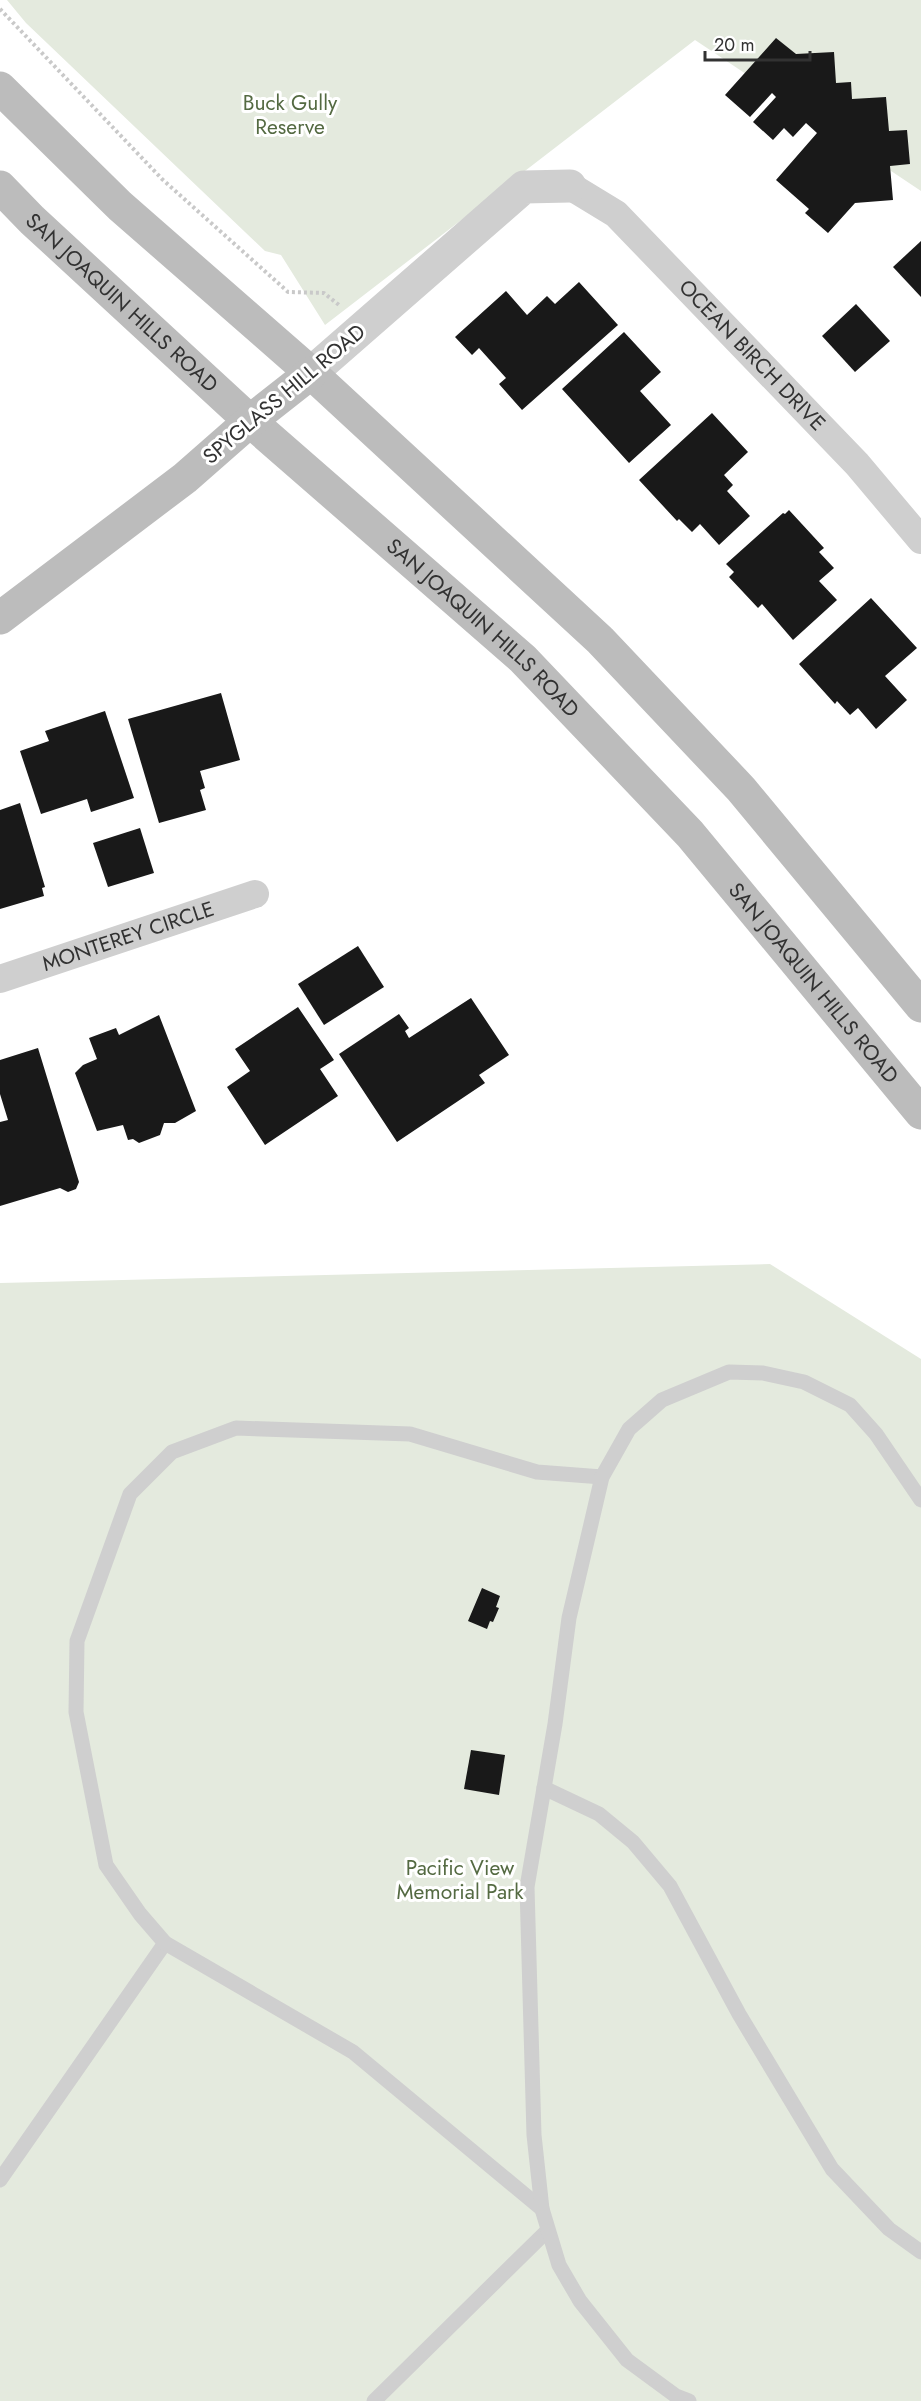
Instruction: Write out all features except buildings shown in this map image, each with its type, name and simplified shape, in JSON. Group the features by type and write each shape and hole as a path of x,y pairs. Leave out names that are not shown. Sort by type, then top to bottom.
{"main road":[{"path":"0,88 120,206 311,374 600,640 741,789 921,1006"},
{"name":"SAN JOAQUIN HILLS ROAD","path":"0,187 32,220 250,421 523,658 690,834 921,1113"},
{"name":"SPYGLASS HILL ROAD","path":"0,618 185,478 250,421 311,374"}],"street":[{"name":"SPYGLASS HILL ROAD","path":"311,374 524,188 570,186"},
{"name":"OCEAN BIRCH DRIVE","path":"570,186 616,214 857,464 921,540"},
{"name":"MONTEREY CIRCLE","path":"0,980 255,894"}],"lane":[{"path":"689,2401 676,2396 627,2360 580,2301 559,2265 542,2209 534,2135 527,1887 569,1618 602,1477 629,1430 662,1400 729,1372 763,1373 804,1382 850,1405 876,1434 921,1500"},
{"path":"542,2209 353,2052 165,1943 140,1914 106,1865 76,1712 77,1641 130,1494 172,1452 236,1428 410,1434 537,1472 602,1477"},
{"path":"544,1788 599,1814 633,1842 670,1886 739,2014 832,2169 889,2229 921,2252"},
{"path":"0,2180 165,1943"},
{"path":"374,2401 547,2231"}],"path":[{"path":"0,9 162,179 288,292 324,292 364,327"}],"green space":[{"name":"Buck Gully Reserve","path":"7,0 921,0 921,191 695,40 325,325 281,255 265,251 26,23"},
{"name":"Pacific View Memorial Park","path":"770,1264 921,1359 921,2401 0,2401 0,1283"}]}
